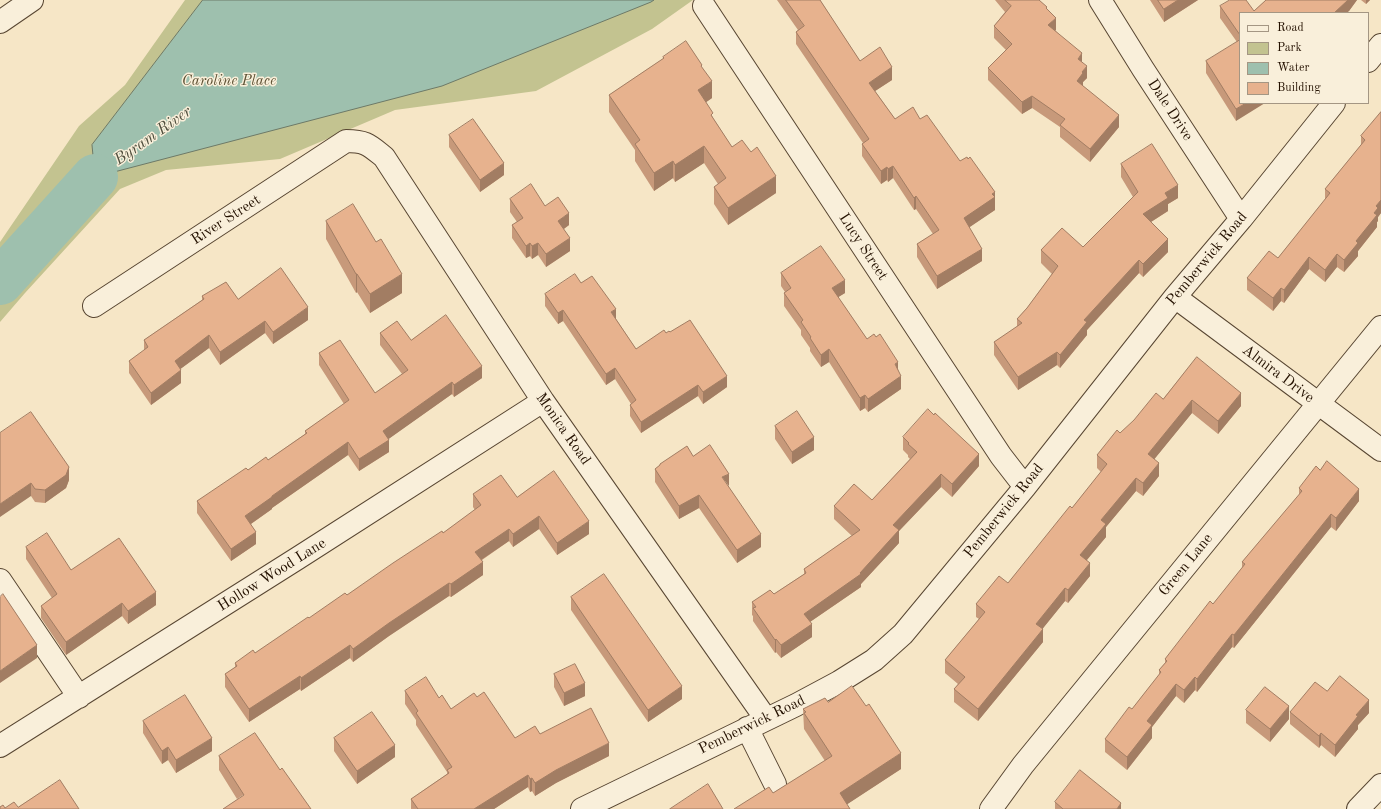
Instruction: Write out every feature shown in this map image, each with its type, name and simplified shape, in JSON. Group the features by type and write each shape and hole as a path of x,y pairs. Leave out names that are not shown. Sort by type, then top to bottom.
{"street":[{"path":"0,22 32,0"},
{"name":"Dale Drive","path":"1100,0 1241,219"},
{"name":"Lucy Street","path":"704,6 1001,456 1025,487"},
{"path":"1369,60 1381,45"},
{"name":"Pemberwick Road","path":"582,809 756,723 796,705 839,682 874,660 903,634 1025,487 1175,297 1241,219 1333,104"},
{"name":"River Street","path":"94,306 346,142 360,141"},
{"name":"Monica Road","path":"360,141 371,146 384,157 756,723 776,784"},
{"name":"Almira Drive","path":"1175,297 1381,450"},
{"name":"Green Lane","path":"992,807 1028,759 1381,327"},
{"name":"Hollow Wood Lane","path":"0,746 543,401"},
{"path":"0,580 79,697"},
{"path":"1358,809 1381,785"}],"green space":[{"name":"Caroline Place","path":"185,0 693,0 652,29 536,91 395,110 280,159 166,170 120,189 0,322 0,242 79,126 125,85"}],"water":[{"name":"Caroline Place","path":"203,0 654,0 442,86 95,177 92,145"}],"building":[{"path":"786,0 820,0 860,61 880,47 892,67 869,83 895,119 913,107 920,119 927,115 960,161 970,157 995,192 992,194 995,197 964,218 982,249 937,276 917,244 939,230 916,196 914,198 893,166 888,169 887,167 881,171 862,144 869,139 796,32 804,26"},
{"path":"1005,0 1039,0 1047,7 1046,8 1056,18 1048,25 1082,53 1078,59 1087,66 1077,81 1119,115 1090,149 1060,125 1065,119 1032,96 1022,102 988,68 1012,44 994,26 1011,6"},
{"path":"1158,0 1178,0 1164,9"},
{"path":"1230,0 1246,0 1254,11 1266,0 1348,0 1335,12 1239,12 1239,34 1220,6"},
{"path":"686,41 712,81 698,90 713,113 711,115 732,147 742,140 751,152 757,147 776,176 728,208 714,187 726,178 704,146 675,165 673,161 654,173 635,144 640,140 609,95 664,58 663,57"},
{"path":"1239,41 1239,104 1244,104 1236,109 1206,61"},
{"path":"1381,112 1381,200 1376,206 1378,208 1374,213 1377,215 1356,241 1358,243 1344,260 1337,254 1325,270 1309,257 1284,290 1281,288 1273,298 1247,278 1269,251 1278,258 1330,193 1325,189 1365,140 1361,136"},
{"path":"473,119 504,163 480,180 449,135"},
{"path":"1152,144 1178,185 1165,193 1168,198 1143,214 1168,239 1143,264 1139,260 1084,320 1087,322 1060,355 1057,352 1018,377 994,342 1022,323 1017,319 1058,266 1041,250 1062,228 1083,247 1138,192 1121,164"},
{"path":"531,184 545,206 558,197 569,213 558,221 570,238 546,254 538,243 532,246 530,243 526,246 512,225 523,218 510,199"},
{"path":"353,204 376,242 381,239 402,274 370,294 356,274 326,221"},
{"path":"821,246 845,280 832,288 867,339 874,334 876,337 880,334 898,362 895,364 901,376 868,399 865,395 860,398 829,349 821,355 801,322 803,320 784,293 791,288 781,273"},
{"path":"281,268 308,307 273,332 265,321 220,352 209,335 175,361 181,370 151,393 129,361 148,347 144,340 204,299 202,296 226,282 238,299"},
{"path":"575,274 581,283 592,276 616,309 611,312 636,349 664,330 666,333 669,331 670,332 690,320 727,376 703,392 698,385 641,422 630,405 636,400 615,368 606,374 563,310 558,313 545,294"},
{"path":"446,315 482,366 454,385 452,382 383,431 389,440 359,459 348,442 272,496 245,516 256,532 231,549 197,501 246,468 248,470 266,457 268,460 307,433 305,431 349,400 319,353 340,340 375,393 408,370 380,333 397,321 411,340"},
{"path":"1197,357 1241,393 1218,421 1192,400 1148,454 1159,463 1143,483 1136,478 1101,520 1106,524 1080,555 1090,563 1068,590 1065,588 1036,624 1043,629 978,709 954,689 965,677 945,660 985,612 976,604 999,576 1008,583 1070,506 1072,508 1107,464 1097,455 1117,430 1120,433 1134,420 1156,393 1163,399"},
{"path":"928,409 934,415 935,413 979,454 952,484 941,474 893,525 899,530 860,573 861,574 804,614 812,624 781,645 776,639 775,640 753,608 756,607 752,602 770,590 774,594 806,573 804,569 860,530 834,506 854,484 872,500 917,452 903,437"},
{"path":"797,411 814,437 792,452 775,426"},
{"path":"31,412 69,467 66,475 45,490 35,489 31,483 0,504 0,433"},
{"path":"710,445 729,474 722,477 761,534 737,550 699,495 679,506 655,469 687,446 693,456"},
{"path":"1327,461 1359,489 1336,518 1331,514 1197,679 1195,677 1184,690 1176,684 1147,721 1152,725 1127,757 1105,739 1129,707 1132,709 1161,672 1159,670 1167,661 1165,659 1210,601 1213,604 1245,564 1242,562 1302,491 1299,488 1316,466 1320,470"},
{"path":"554,471 589,521 557,543 539,516 513,534 509,529 475,552 483,562 389,623 353,649 350,645 301,678 300,676 249,709 225,674 237,666 235,663 253,650 255,653 345,593 347,595 442,531 443,533 481,505 473,494 501,475 517,497"},
{"path":"47,533 71,570 119,538 156,592 128,611 122,603 66,642 41,606 57,594 26,547"},
{"path":"604,574 682,686 648,710 571,597"},
{"path":"3,594 37,645 0,671 0,597"},
{"path":"575,664 585,683 564,693 554,674"},
{"path":"1340,676 1369,700 1356,715 1358,716 1335,745 1321,733 1319,736 1290,712 1315,682 1327,691"},
{"path":"426,677 439,698 442,695 451,709 474,693 477,697 484,692 515,738 535,726 540,734 591,708 609,743 556,770 535,783 528,775 474,809 418,809 411,799 449,773 447,770 452,767 416,713 418,711 405,691"},
{"path":"852,686 866,706 869,704 901,753 840,793 850,809 734,809 769,787 773,793 832,756 804,713 806,712 803,709 825,698 828,702"},
{"path":"1265,687 1289,706 1270,729 1246,710"},
{"path":"185,695 212,738 176,760 168,747 162,751 143,721"},
{"path":"372,712 395,745 357,771 334,738"},
{"path":"255,733 280,770 282,768 311,809 223,809 244,795 219,756"},
{"path":"1080,770 1121,803 1117,809 1063,809 1055,802"},
{"path":"60,780 79,809 0,809 3,805 5,808 14,802 18,807"},
{"path":"708,784 723,809 670,809"}],"waterway":[{"name":"Byram River","path":"0,282 95,177"}]}
